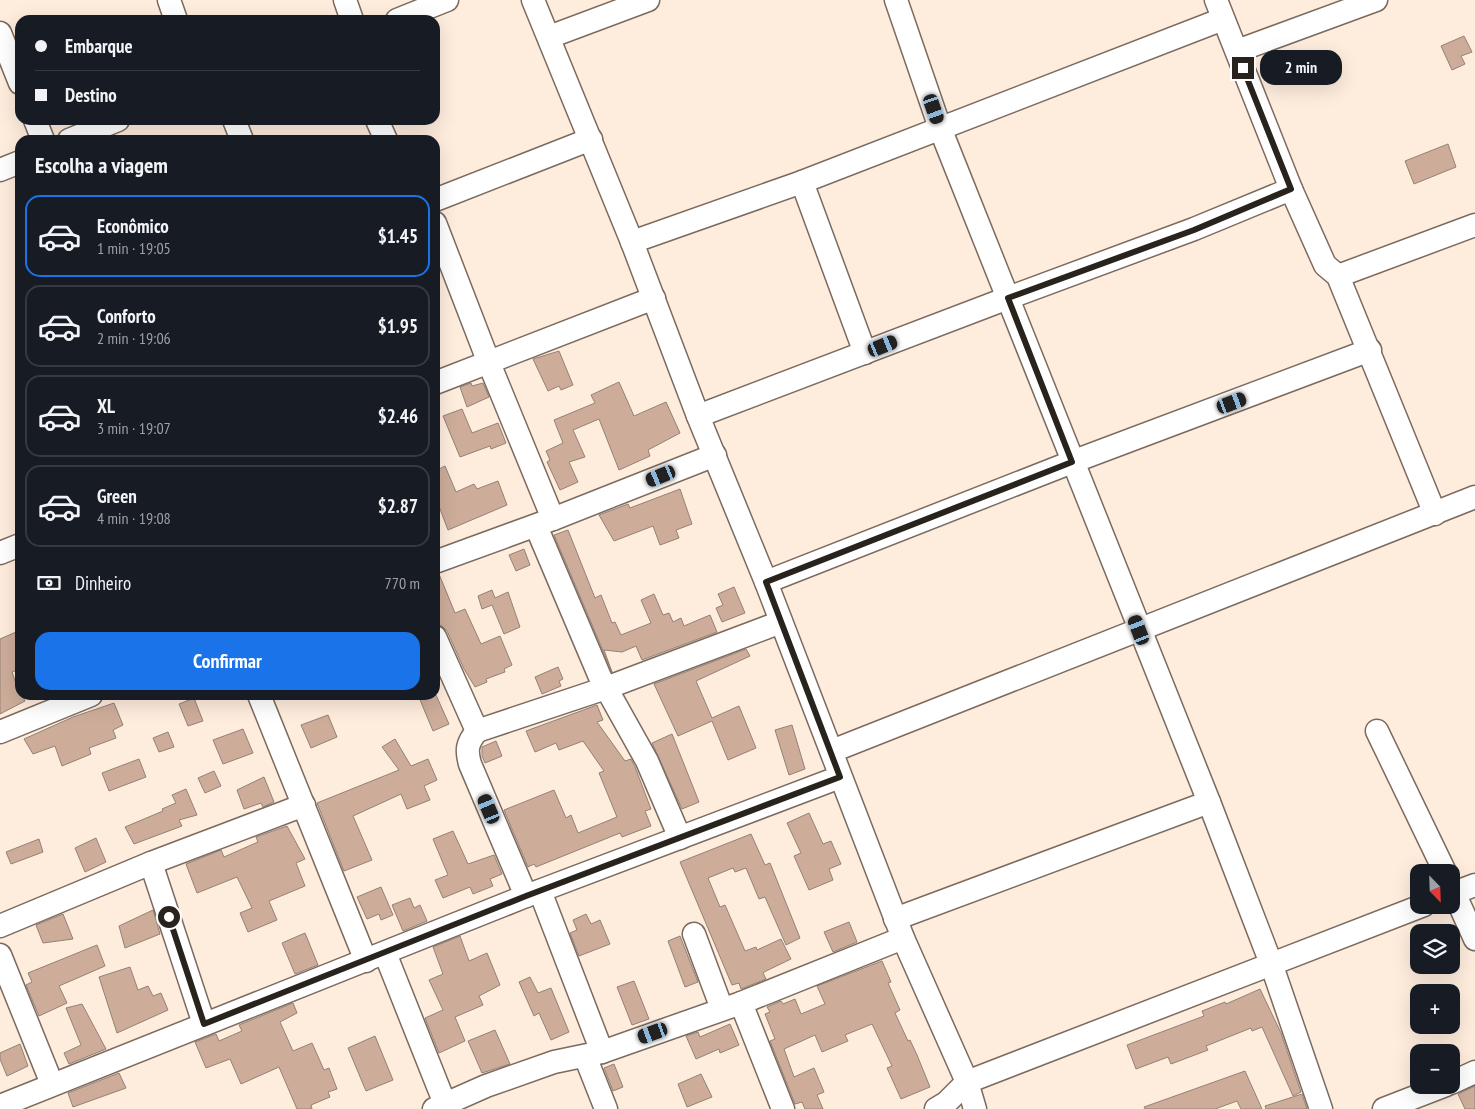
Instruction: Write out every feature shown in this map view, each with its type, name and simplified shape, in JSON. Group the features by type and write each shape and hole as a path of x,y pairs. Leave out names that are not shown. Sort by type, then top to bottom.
{"street":[{"path":"169,0 174,15"},
{"path":"345,0 350,15"},
{"path":"410,15 447,0"},
{"path":"533,0 591,139 698,416 766,582 899,929 967,1082 975,1109"},
{"path":"549,37 648,0"},
{"path":"896,0 940,128 1209,802 1272,966 1322,1109"},
{"path":"1237,51 1376,0"},
{"path":"632,242 802,182 940,128 1220,10 1291,189 1325,265 1338,276 1370,350 1435,514"},
{"path":"0,33 15,70"},
{"path":"81,135 106,125"},
{"path":"440,198 591,139"},
{"path":"802,182 865,353"},
{"path":"698,416 1008,298 1194,230 1291,189"},
{"path":"1338,276 1475,225"},
{"path":"440,236 489,363 545,523 606,688 647,761 680,838"},
{"path":"440,381 654,298"},
{"path":"766,582 1072,462 1370,350"},
{"path":"440,560 545,523 715,455"},
{"path":"832,751 1475,497"},
{"path":"606,1109 594,1054 533,894 470,764 466,752 470,740 477,731 606,688 781,622"},
{"path":"440,648 477,731"},
{"path":"0,732 73,700"},
{"path":"261,700 304,805 376,957 440,1107 486,1086 545,1066 594,1054 731,1006 899,929 1209,802"},
{"path":"1377,731 1441,864"},
{"path":"0,1106 533,894 840,777"},
{"path":"0,926 151,863 304,805"},
{"path":"151,863 204,1024"},
{"path":"1460,895 1475,939"},
{"path":"936,1109 946,1103 967,1082 1272,966 1410,911"},
{"path":"694,934 783,1109"},
{"path":"0,955 52,1084"},
{"path":"1460,1079 1475,1072"},
{"path":"1384,1109 1423,1094"}],"building":[{"path":"1464,36 1472,52 1461,56 1465,64 1452,70 1441,46"},
{"path":"1448,144 1456,167 1414,184 1405,161"},
{"path":"559,351 573,385 561,390 559,386 548,391 533,359"},
{"path":"619,382 634,416 666,402 680,433 648,450 650,456 619,470 599,419 573,430 585,457 569,462 578,482 560,490 547,462 550,460 546,451 563,443 554,420 595,403 591,395"},
{"path":"471,383 472,386 483,383 489,397 467,407 460,387"},
{"path":"462,409 472,433 498,423 506,443 491,449 490,446 460,457 443,416"},
{"path":"445,466 456,492 474,484 477,489 498,481 507,505 448,530 440,509 440,468"},
{"path":"680,489 692,524 676,530 679,538 660,545 653,526 614,541 599,515 628,504 630,508"},
{"path":"568,530 595,598 601,595 612,623 615,622 621,635 651,623 641,600 654,594 663,615 669,613 673,622 681,618 684,626 710,615 717,632 642,660 636,646 622,652 604,650 612,672 554,535"},
{"path":"524,549 530,565 516,571 509,555"},
{"path":"440,576 455,613 465,609 481,644 500,636 512,665 504,669 505,672 486,679 487,682 475,687 464,669 447,631 440,625"},
{"path":"734,587 745,613 722,622 716,608 723,605 718,594"},
{"path":"492,590 495,598 508,592 520,627 504,634 492,605 482,609 478,596"},
{"path":"15,632 15,671 12,672 15,681 15,700 25,701 0,714 0,639"},
{"path":"746,649 750,656 696,681 712,718 739,706 756,748 728,760 712,721 678,736 654,684"},
{"path":"558,667 563,679 559,681 561,686 542,694 535,677"},
{"path":"195,700 203,721 188,726 179,704"},
{"path":"420,700 438,700 449,724 433,731"},
{"path":"114,703 123,725 113,730 116,738 89,748 91,754 62,766 55,746 33,754 24,739 73,717"},
{"path":"597,705 603,720 597,722 625,761 631,759 635,767 651,809 645,811 651,826 622,837 620,833 536,867 534,864 528,867 504,810 554,790 566,818 571,815 578,833 617,817 599,773 604,771 583,741 559,750 556,743 535,752 526,731"},
{"path":"328,715 337,737 311,748 301,725"},
{"path":"792,725 805,769 789,775 775,730"},
{"path":"243,729 253,753 223,764 213,740"},
{"path":"168,732 174,747 159,752 153,738"},
{"path":"672,734 699,802 682,809 652,743"},
{"path":"395,739 411,766 428,759 437,780 424,786 430,800 407,809 401,794 353,816 372,860 344,871 317,803 399,770 382,747"},
{"path":"496,741 502,756 485,763 482,756 482,747"},
{"path":"139,759 146,777 109,791 102,773"},
{"path":"214,771 221,786 205,793 198,778"},
{"path":"264,777 274,802 263,807 261,803 244,809 237,790"},
{"path":"186,789 197,815 179,820 182,826 134,844 125,827 163,811 162,809 176,803 172,795"},
{"path":"809,813 823,844 831,841 841,864 829,869 833,880 809,890 794,856 801,853 787,823"},
{"path":"287,826 305,859 296,863 305,886 269,901 277,920 248,932 240,913 252,908 237,877 197,893 186,864 221,850 224,857 258,842 256,837"},
{"path":"453,831 468,864 494,855 502,874 490,879 493,886 473,894 470,887 443,898 435,880 448,875 433,839"},
{"path":"751,834 765,865 770,863 800,938 786,945 765,897 759,899 746,868 735,872 733,868 708,878 720,907 725,905 745,951 756,947 757,950 781,939 791,959 763,973 766,979 741,989 739,983 732,985 680,862"},
{"path":"96,838 106,862 85,872 75,848"},
{"path":"39,839 43,852 11,864 6,852"},
{"path":"381,887 393,915 381,920 379,914 367,919 357,897"},
{"path":"410,898 414,908 420,905 427,921 403,931 392,905"},
{"path":"153,910 160,934 125,948 119,926"},
{"path":"63,914 73,939 43,943 36,925"},
{"path":"586,914 591,924 600,920 610,944 579,956 570,933 577,930 573,920"},
{"path":"849,922 857,942 833,952 824,932"},
{"path":"305,933 318,965 295,974 282,943"},
{"path":"460,936 469,961 487,953 500,985 479,996 483,1005 455,1017 465,1041 439,1053 425,1018 443,1010 429,980 443,974 433,947"},
{"path":"680,936 698,982 685,987 668,941"},
{"path":"97,945 105,966 59,986 67,1003 39,1016 26,985 32,982 28,973"},
{"path":"882,961 891,982 888,983 900,1010 895,1013 908,1041 910,1040 930,1087 901,1099 887,1068 892,1066 872,1024 845,1035 848,1041 822,1052 815,1035 784,1049 794,1077 814,1068 824,1092 817,1095 823,1109 805,1109 802,1102 795,1104 770,1041 775,1039 765,1014 770,1012 767,1007 781,1001 783,1004 795,999 801,1014 825,1004 817,986"},
{"path":"130,967 138,990 148,986 153,996 161,993 168,1010 117,1033 99,977"},
{"path":"530,977 538,993 551,988 569,1032 551,1040 539,1013 534,1016 519,982"},
{"path":"634,981 649,1019 632,1025 617,987"},
{"path":"1260,989 1281,1033 1301,1092 1293,1096 1262,1027 1252,1031 1251,1028 1206,1046 1208,1050 1171,1064 1168,1057 1136,1069 1127,1045 1204,1016 1202,1011 1225,1002 1226,1004"},
{"path":"293,1003 297,1013 280,1022 293,1051 312,1043 324,1070 329,1068 337,1089 328,1092 330,1097 311,1105 312,1109 297,1109 279,1067 241,1084 230,1059 206,1068 195,1042 216,1034 219,1041 242,1031 239,1025"},
{"path":"82,1004 106,1049 69,1064 64,1053 81,1045 66,1008"},
{"path":"730,1024 739,1045 720,1053 719,1049 696,1059 686,1036 698,1032 700,1037"},
{"path":"495,1030 510,1064 482,1073 468,1041"},
{"path":"375,1036 393,1080 366,1091 348,1048"},
{"path":"20,1044 28,1066 7,1076 0,1059 0,1053"},
{"path":"614,1064 623,1087 613,1091 604,1068"},
{"path":"1245,1071 1262,1109 1241,1109 1237,1101 1215,1109 1145,1109 1144,1107"},
{"path":"119,1073 126,1088 73,1107 68,1093"},
{"path":"701,1074 712,1097 687,1107 678,1084"},
{"path":"1475,1086 1475,1109 1465,1109 1458,1094"},
{"path":"1302,1094 1307,1109 1266,1109 1265,1106"}],"route":[{"path":"169,917 204,1024 526,896 840,777 832,751 766,582 1072,462 1008,298 1194,230 1291,189 1243,68"}]}
